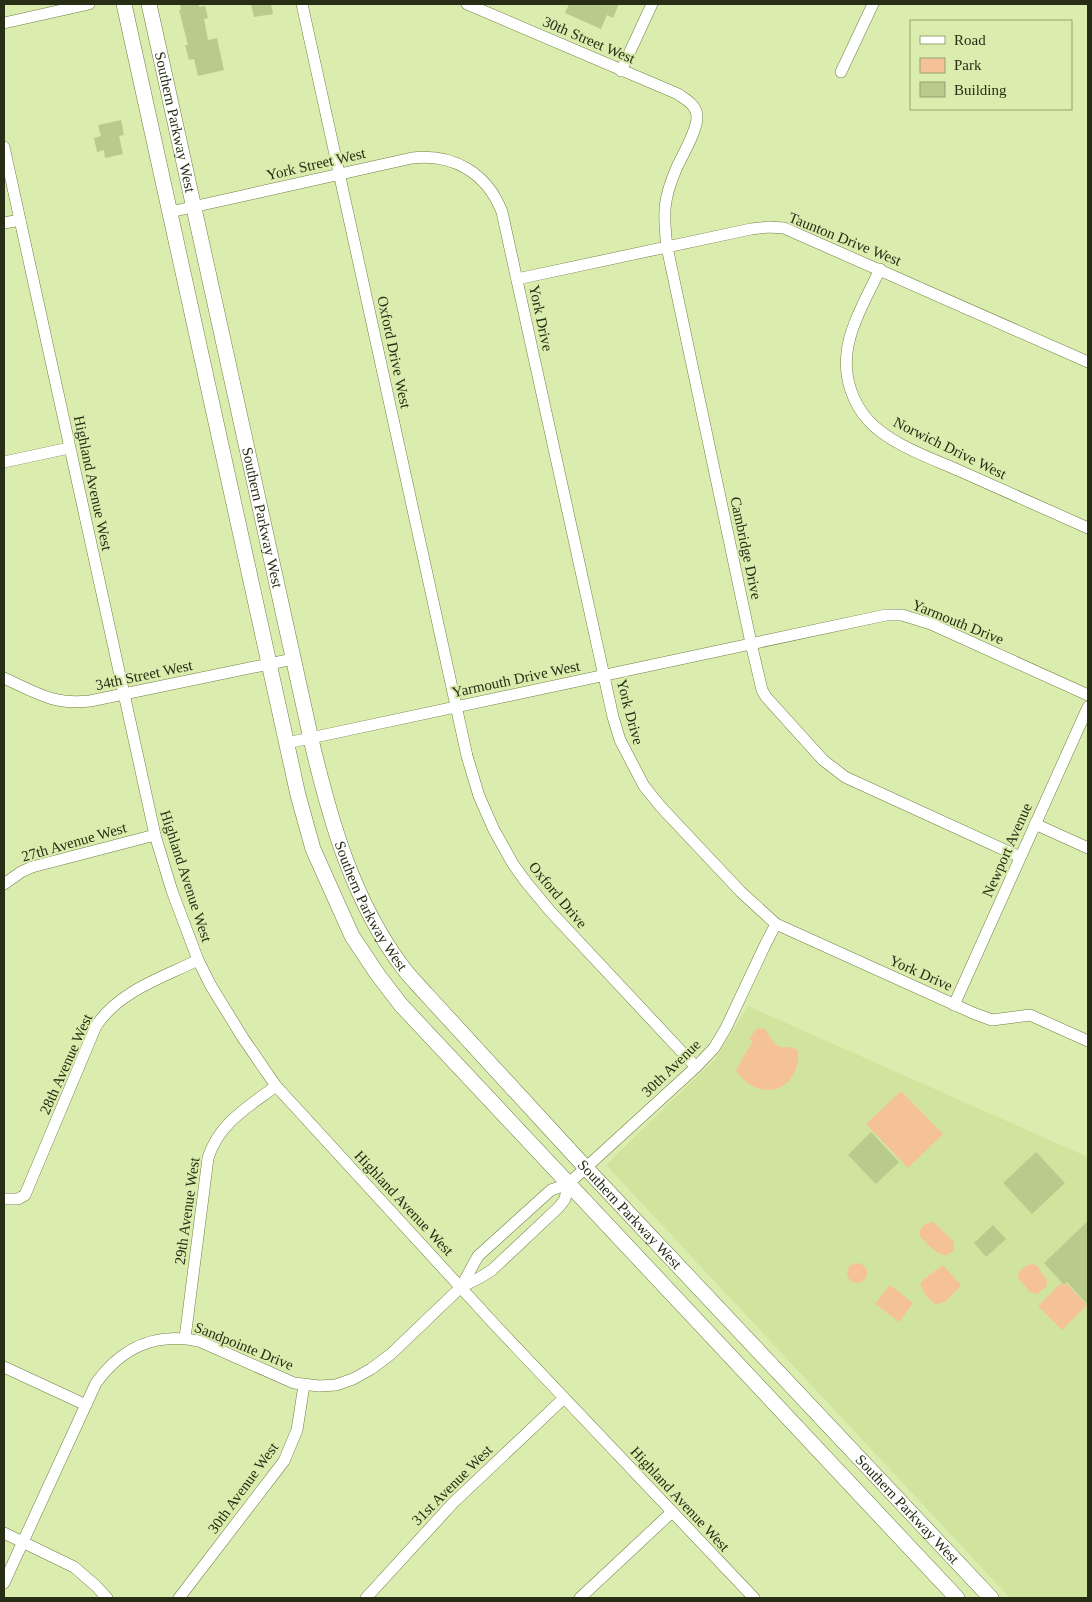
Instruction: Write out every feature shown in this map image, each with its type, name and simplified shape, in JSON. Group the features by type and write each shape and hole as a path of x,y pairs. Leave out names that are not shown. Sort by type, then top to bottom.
{"street":[{"path":"4,23 89,4"},
{"name":"Southern Parkway West","path":"124,4 298,795 313,849 352,936 401,1005 957,1598"},
{"name":"Southern Parkway West","path":"149,4 195,206 310,739 328,812 355,884 383,936 404,969 427,995 586,1168 991,1598"},
{"name":"Oxford Drive West","path":"302,4 456,708"},
{"name":"30th Street West","path":"467,4 678,94 695,108"},
{"path":"622,71 652,4"},
{"path":"841,72 873,4"},
{"name":"Cambridge Drive","path":"695,108 697,116 694,129 675,170 665,198 663,213 667,247 762,690 774,708 832,768 860,785 1020,857"},
{"name":"Highland Avenue West","path":"4,147 155,835 175,900 198,960 243,1038 276,1086 460,1287 754,1598"},
{"name":"York Street West","path":"170,212 412,158 429,156 447,159 468,169"},
{"name":"York Drive","path":"468,169 487,186 499,204 620,740 644,786 740,892 776,924 954,1005 992,1020 1030,1015 1087,1040"},
{"path":"4,223 20,220"},
{"name":"Taunton Drive West","path":"517,279 751,229 784,228 1088,362"},
{"name":"Norwich Drive West","path":"880,269 850,335 846,355 851,391 858,406 868,420 880,431 911,449 1088,528"},
{"path":"4,462 69,448"},
{"name":"Yarmouth Drive","path":"751,643 866,618 902,615 931,624 1088,695"},
{"name":"Yarmouth Drive West","path":"287,743 605,676 751,643"},
{"name":"34th Street West","path":"4,678 60,702 90,701 293,659"},
{"name":"Newport Avenue","path":"954,1005 1088,707"},
{"name":"Oxford Drive","path":"456,708 479,796 494,830 513,864 550,911 696,1067"},
{"path":"1035,824 1088,848"},
{"name":"27th Avenue West","path":"4,884 32,867 155,835"},
{"name":"30th Avenue","path":"568,1184 696,1067 714,1048 726,1028 776,924"},
{"name":"28th Avenue West","path":"4,1199 22,1198 25,1195 96,1026 102,1017 113,1005 127,995 198,960"},
{"name":"29th Avenue West","path":"185,1338 208,1158 212,1145 223,1128 276,1086"},
{"name":"Sandpointe Drive","path":"460,1287 492,1270 560,1207 568,1184"},
{"name":"Sandpointe Drive","path":"4,1583 96,1383 122,1356 152,1340 185,1338 199,1341 286,1380 304,1385 336,1385 353,1379 372,1369 391,1354 460,1287 478,1256 551,1190 568,1184"},
{"path":"4,1367 86,1405"},
{"name":"30th Avenue West","path":"179,1598 284,1461 297,1430 304,1385"},
{"name":"31st Avenue West","path":"366,1598 453,1503 564,1398"},
{"path":"580,1598 672,1512"},
{"path":"4,1533 74,1567 107,1598"}],"shaded area":[{"path":"748,1006 1088,1157 1088,1598 1010,1598 606,1165 715,1059"}],"green space":[{"path":"764,1028 778,1046 798,1050 797,1064 793,1075 778,1088 767,1090 756,1088 746,1082 736,1071 753,1041 749,1039 756,1029"},
{"path":"901,1091 943,1134 908,1168 866,1124"},
{"path":"933,1222 954,1242 954,1249 950,1253 945,1255 936,1252 920,1236 920,1230 923,1226"},
{"path":"853,1263 861,1263 867,1269 867,1277 861,1283 853,1283 847,1277 847,1269"},
{"path":"1033,1264 1037,1266 1047,1280 1046,1287 1037,1294 1030,1292 1018,1278 1022,1268"},
{"path":"943,1265 960,1284 960,1287 945,1302 936,1304 926,1296 920,1284"},
{"path":"1061,1283 1064,1286 1067,1284 1087,1305 1062,1330 1038,1306"},
{"path":"890,1285 913,1303 899,1322 875,1304"}],"building":[{"path":"180,4 199,4 199,7 205,6 208,18 204,19 208,40 217,38 224,70 198,76 194,59 189,60 185,45 188,45 179,10 181,10"},
{"path":"251,4 271,4 273,14 254,17"},
{"path":"569,4 619,4 613,18 607,15 601,29 565,13"},
{"path":"121,120 124,135 119,136 123,154 105,158 104,150 97,152 94,138 101,136 98,125"},
{"path":"871,1132 899,1162 876,1184 848,1155"},
{"path":"1036,1152 1065,1183 1032,1214 1003,1183"},
{"path":"1088,1221 1088,1305 1067,1282 1064,1285 1044,1263"},
{"path":"993,1225 1006,1239 986,1257 974,1243"}]}
